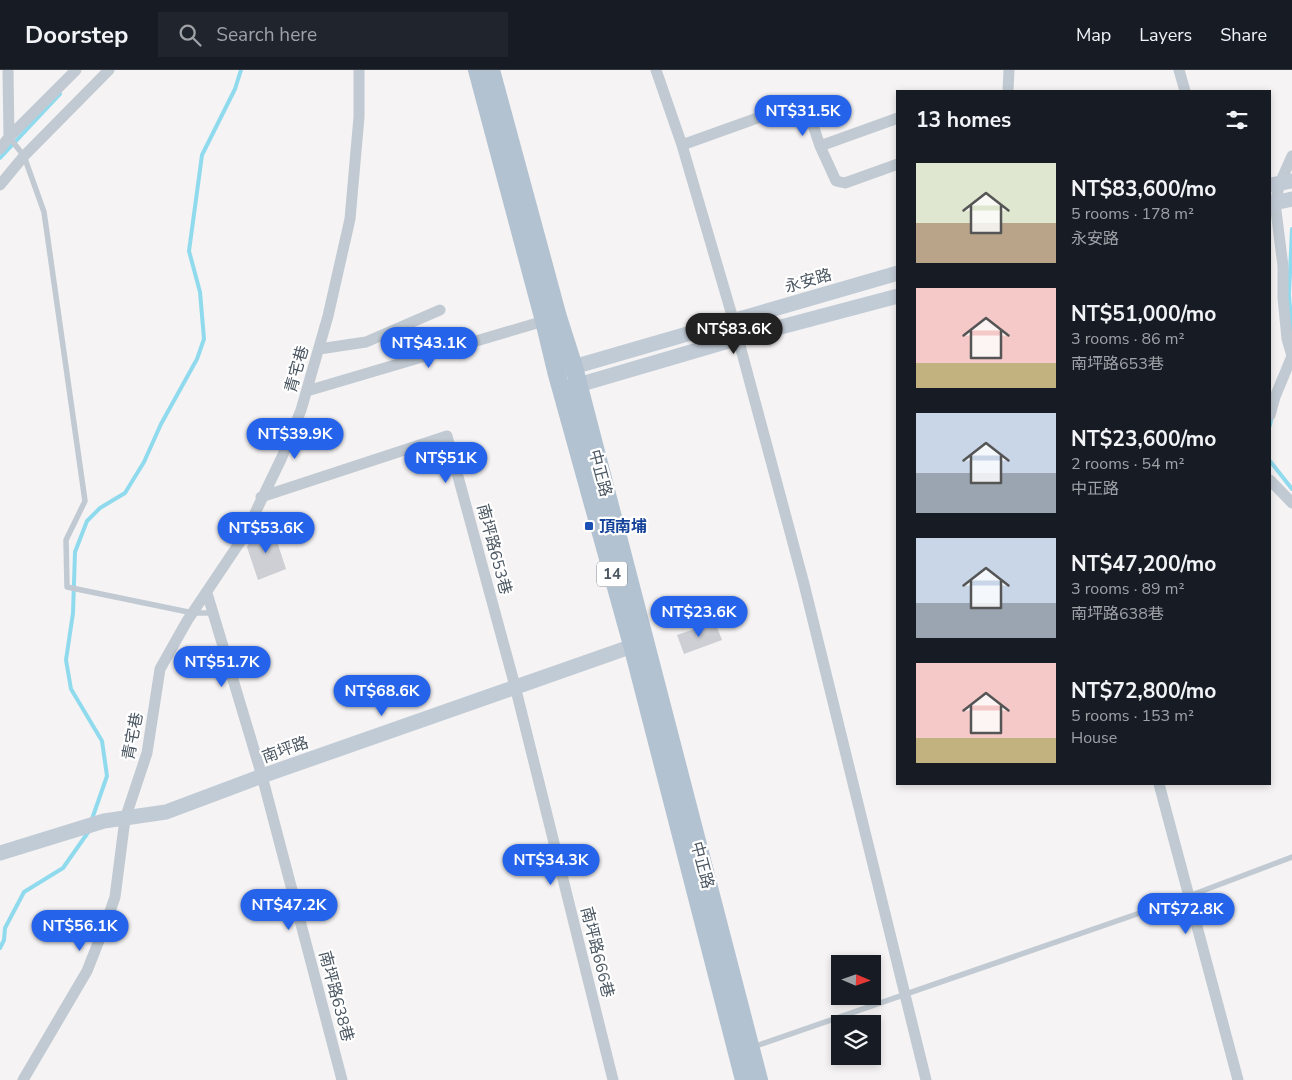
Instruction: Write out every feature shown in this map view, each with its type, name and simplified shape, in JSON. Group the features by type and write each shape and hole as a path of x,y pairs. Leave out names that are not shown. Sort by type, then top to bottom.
{"main road":[{"name":"中正路","path":"477,70 556,371 571,380"},
{"name":"中正路","path":"491,70 558,317 571,380 744,1051 759,1080"},
{"name":"中正路","path":"744,1051 744,1080"}],"street":[{"path":"8,70 9,137"},
{"path":"0,149 9,137 76,70"},
{"path":"0,185 24,156 109,70"},
{"name":"青宅巷","path":"23,1080 87,971 115,897 125,819 147,754 160,668 193,612 244,536 261,497 282,457 301,410 319,349 350,219 358,117 359,70"},
{"path":"656,70 682,145 733,320 804,584 926,1080"},
{"path":"1008,90 1009,70"},
{"path":"1180,70 1185,90"},
{"path":"682,145 805,101 820,146 836,181 845,183 896,165"},
{"path":"820,146 896,119"},
{"path":"1271,410 1274,397 1292,356 1287,339 1283,298 1283,266 1272,203 1292,156"},
{"path":"1272,203 1292,199"},
{"name":"永安路","path":"571,380 733,320 896,274"},
{"path":"571,380 896,297"},
{"path":"319,349 366,342 440,310"},
{"path":"307,391 544,321"},
{"name":"南坪路653巷","path":"261,497 447,436 515,686"},
{"path":"1271,481 1292,503"},
{"name":"南坪路638巷","path":"207,593 262,776 342,1080"},
{"name":"南坪路","path":"0,853 104,821 166,812 262,776 638,643"},
{"name":"南坪路666巷","path":"515,686 614,1080"},
{"path":"1159,785 1238,1080"}],"lane":[{"path":"9,137 24,156 44,212 85,501 66,540 67,587 193,612 214,613"},
{"path":"744,1051 1189,896 1292,856"}],"building":[{"path":"273,529 286,569 258,580 247,547 253,535"},
{"path":"715,622 722,640 684,654 677,635"}],"waterway":[{"path":"92,819 107,776 102,741 71,689 66,660 73,613 75,552 87,521 100,508 125,493 144,462 161,424 197,359 204,339 200,292 189,251 202,155 235,89 241,70"},
{"path":"0,158 60,94"},
{"path":"1292,229 1289,295 1292,331"},
{"path":"1271,420 1272,415"},
{"path":"1271,462 1292,489"},
{"path":"0,948 4,940 5,928 24,892 63,868 89,831"}],"place":[{"name":"頂南埔","path":"589,526"}]}
